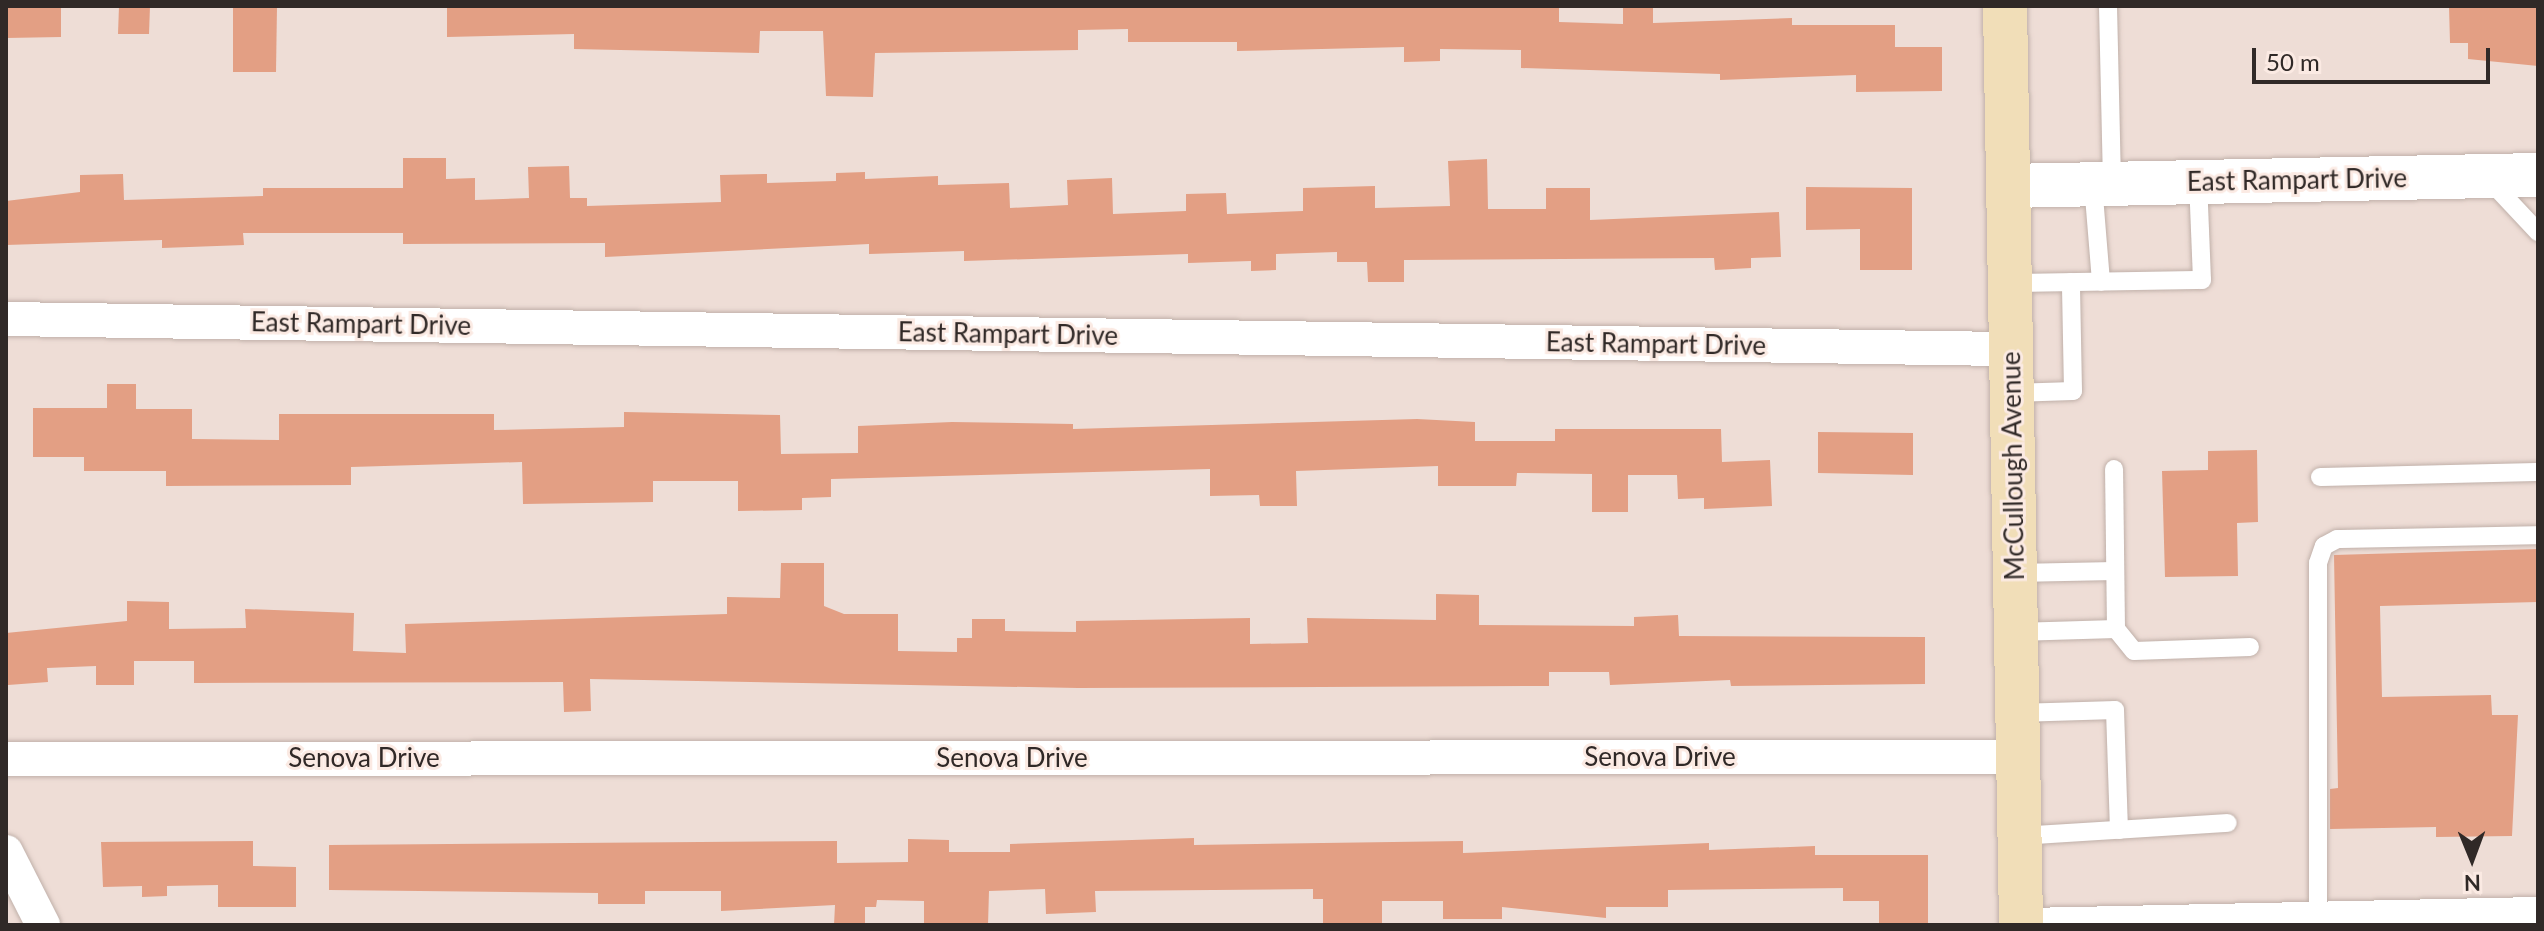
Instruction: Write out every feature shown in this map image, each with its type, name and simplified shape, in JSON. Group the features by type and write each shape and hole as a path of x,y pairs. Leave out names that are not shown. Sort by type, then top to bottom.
{"main road":[{"name":"McCullough Avenue","path":"2005,6 2021,925"}],"street":[{"name":"East Rampart Drive","path":"2008,186 2538,175"},
{"name":"East Rampart Drive","path":"6,319 2011,349"},
{"name":"Senova Drive","path":"6,759 2019,757"},
{"path":"6,852 43,925"},
{"path":"2028,925 2318,918 2454,920 2538,914"}],"lane":[{"path":"2101,282 2108,6"},
{"path":"2486,177 2538,232"},
{"path":"2010,283 2202,280 2198,182"},
{"path":"2012,393 2073,391 2071,282"},
{"path":"2114,469 2116,629 2134,651 2250,647"},
{"path":"2320,477 2538,472"},
{"path":"2318,918 2318,563 2324,546 2337,539 2538,535"},
{"path":"2015,573 2115,571"},
{"path":"2016,632 2116,629"},
{"path":"2018,713 2115,710 2119,830"},
{"path":"2020,836 2228,823"}],"building":[{"path":"6,6 61,6 61,37 6,38"},
{"path":"119,6 150,6 149,34 118,34"},
{"path":"233,6 277,6 276,72 233,72"},
{"path":"447,6 1559,6 1559,22 1623,24 1623,6 1653,6 1653,23 1792,18 1792,25 1895,25 1895,47 1942,47 1942,91 1856,92 1856,75 1720,80 1720,74 1521,68 1521,50 1440,49 1440,61 1404,62 1404,47 1237,51 1237,42 1128,42 1128,29 1078,30 1078,50 875,53 873,97 826,96 823,31 760,31 759,53 574,49 574,34 447,37"},
{"path":"2449,6 2538,6 2538,66 2468,59 2468,43 2450,43"},
{"path":"403,158 446,158 446,179 475,178 475,200 529,198 528,167 569,166 570,198 587,198 587,206 721,202 720,175 767,174 767,183 836,181 836,173 865,172 865,179 938,176 938,185 1009,183 1010,208 1068,205 1067,180 1112,178 1113,214 1186,211 1186,194 1226,193 1227,214 1303,211 1303,188 1375,186 1375,208 1450,206 1448,161 1487,159 1488,209 1546,209 1546,188 1590,188 1590,220 1779,212 1781,257 1751,258 1751,268 1715,270 1714,258 1404,260 1404,282 1368,282 1367,262 1337,262 1337,252 1276,254 1276,270 1251,271 1251,261 1188,263 1188,254 964,261 964,251 869,254 869,244 605,257 605,243 403,244 403,233 243,233 244,245 162,248 162,240 6,245 6,201 80,192 80,175 123,174 124,200 263,196 263,188 403,188"},
{"path":"1806,187 1912,188 1912,270 1860,270 1860,229 1806,230"},
{"path":"107,384 136,384 136,409 192,409 192,439 279,440 279,414 494,414 494,430 624,427 624,412 780,415 781,454 858,453 858,426 952,422 1073,424 1073,429 1417,419 1475,422 1475,441 1555,441 1555,429 1721,429 1722,462 1770,460 1772,506 1704,509 1704,498 1678,499 1677,475 1628,475 1628,512 1592,512 1592,474 1517,473 1516,486 1438,486 1438,466 1296,471 1297,506 1260,506 1259,495 1210,496 1210,469 831,479 831,497 802,498 802,510 738,511 738,481 653,481 653,502 523,504 522,462 351,467 351,485 166,486 166,471 84,471 84,457 33,457 33,408 107,408"},
{"path":"1818,432 1913,433 1913,475 1818,473"},
{"path":"2257,450 2258,522 2237,523 2238,576 2165,577 2162,471 2208,470 2208,451"},
{"path":"2538,549 2538,602 2380,606 2382,697 2491,695 2492,715 2518,715 2512,836 2436,837 2436,827 2330,829 2330,789 2338,788 2334,555"},
{"path":"781,563 824,563 824,606 844,614 898,614 898,651 957,652 957,638 972,638 972,619 1005,619 1005,631 1076,632 1076,621 1250,618 1250,644 1308,643 1307,618 1436,620 1436,594 1479,595 1479,625 1634,626 1634,617 1678,615 1679,636 1925,637 1925,684 1731,686 1730,680 1610,685 1609,672 1549,672 1549,686 1078,688 590,679 591,711 564,712 563,682 194,683 194,661 134,661 134,685 96,685 96,666 47,668 48,682 8,685 6,633 127,621 127,601 169,602 169,629 246,628 245,609 354,613 353,651 406,653 405,624 727,614 727,597 780,598"},
{"path":"1194,838 1194,845 1463,841 1463,853 1709,843 1709,850 1815,846 1815,855 1928,855 1928,925 1879,925 1879,901 1843,901 1843,888 1668,890 1668,907 1606,907 1606,918 1502,907 1502,919 1443,919 1443,901 1382,901 1382,923 1323,923 1323,899 1313,899 1313,889 1095,891 1096,912 1046,914 1045,889 989,891 988,925 924,925 924,901 877,900 876,907 865,907 865,925 834,925 835,905 721,911 721,891 645,891 645,904 598,904 598,893 329,890 329,845 837,841 837,863 908,862 908,839 949,840 949,852 1010,852 1010,844"},
{"path":"253,841 253,866 296,867 296,907 218,907 218,885 167,886 167,896 142,897 142,886 103,887 101,842"}]}
